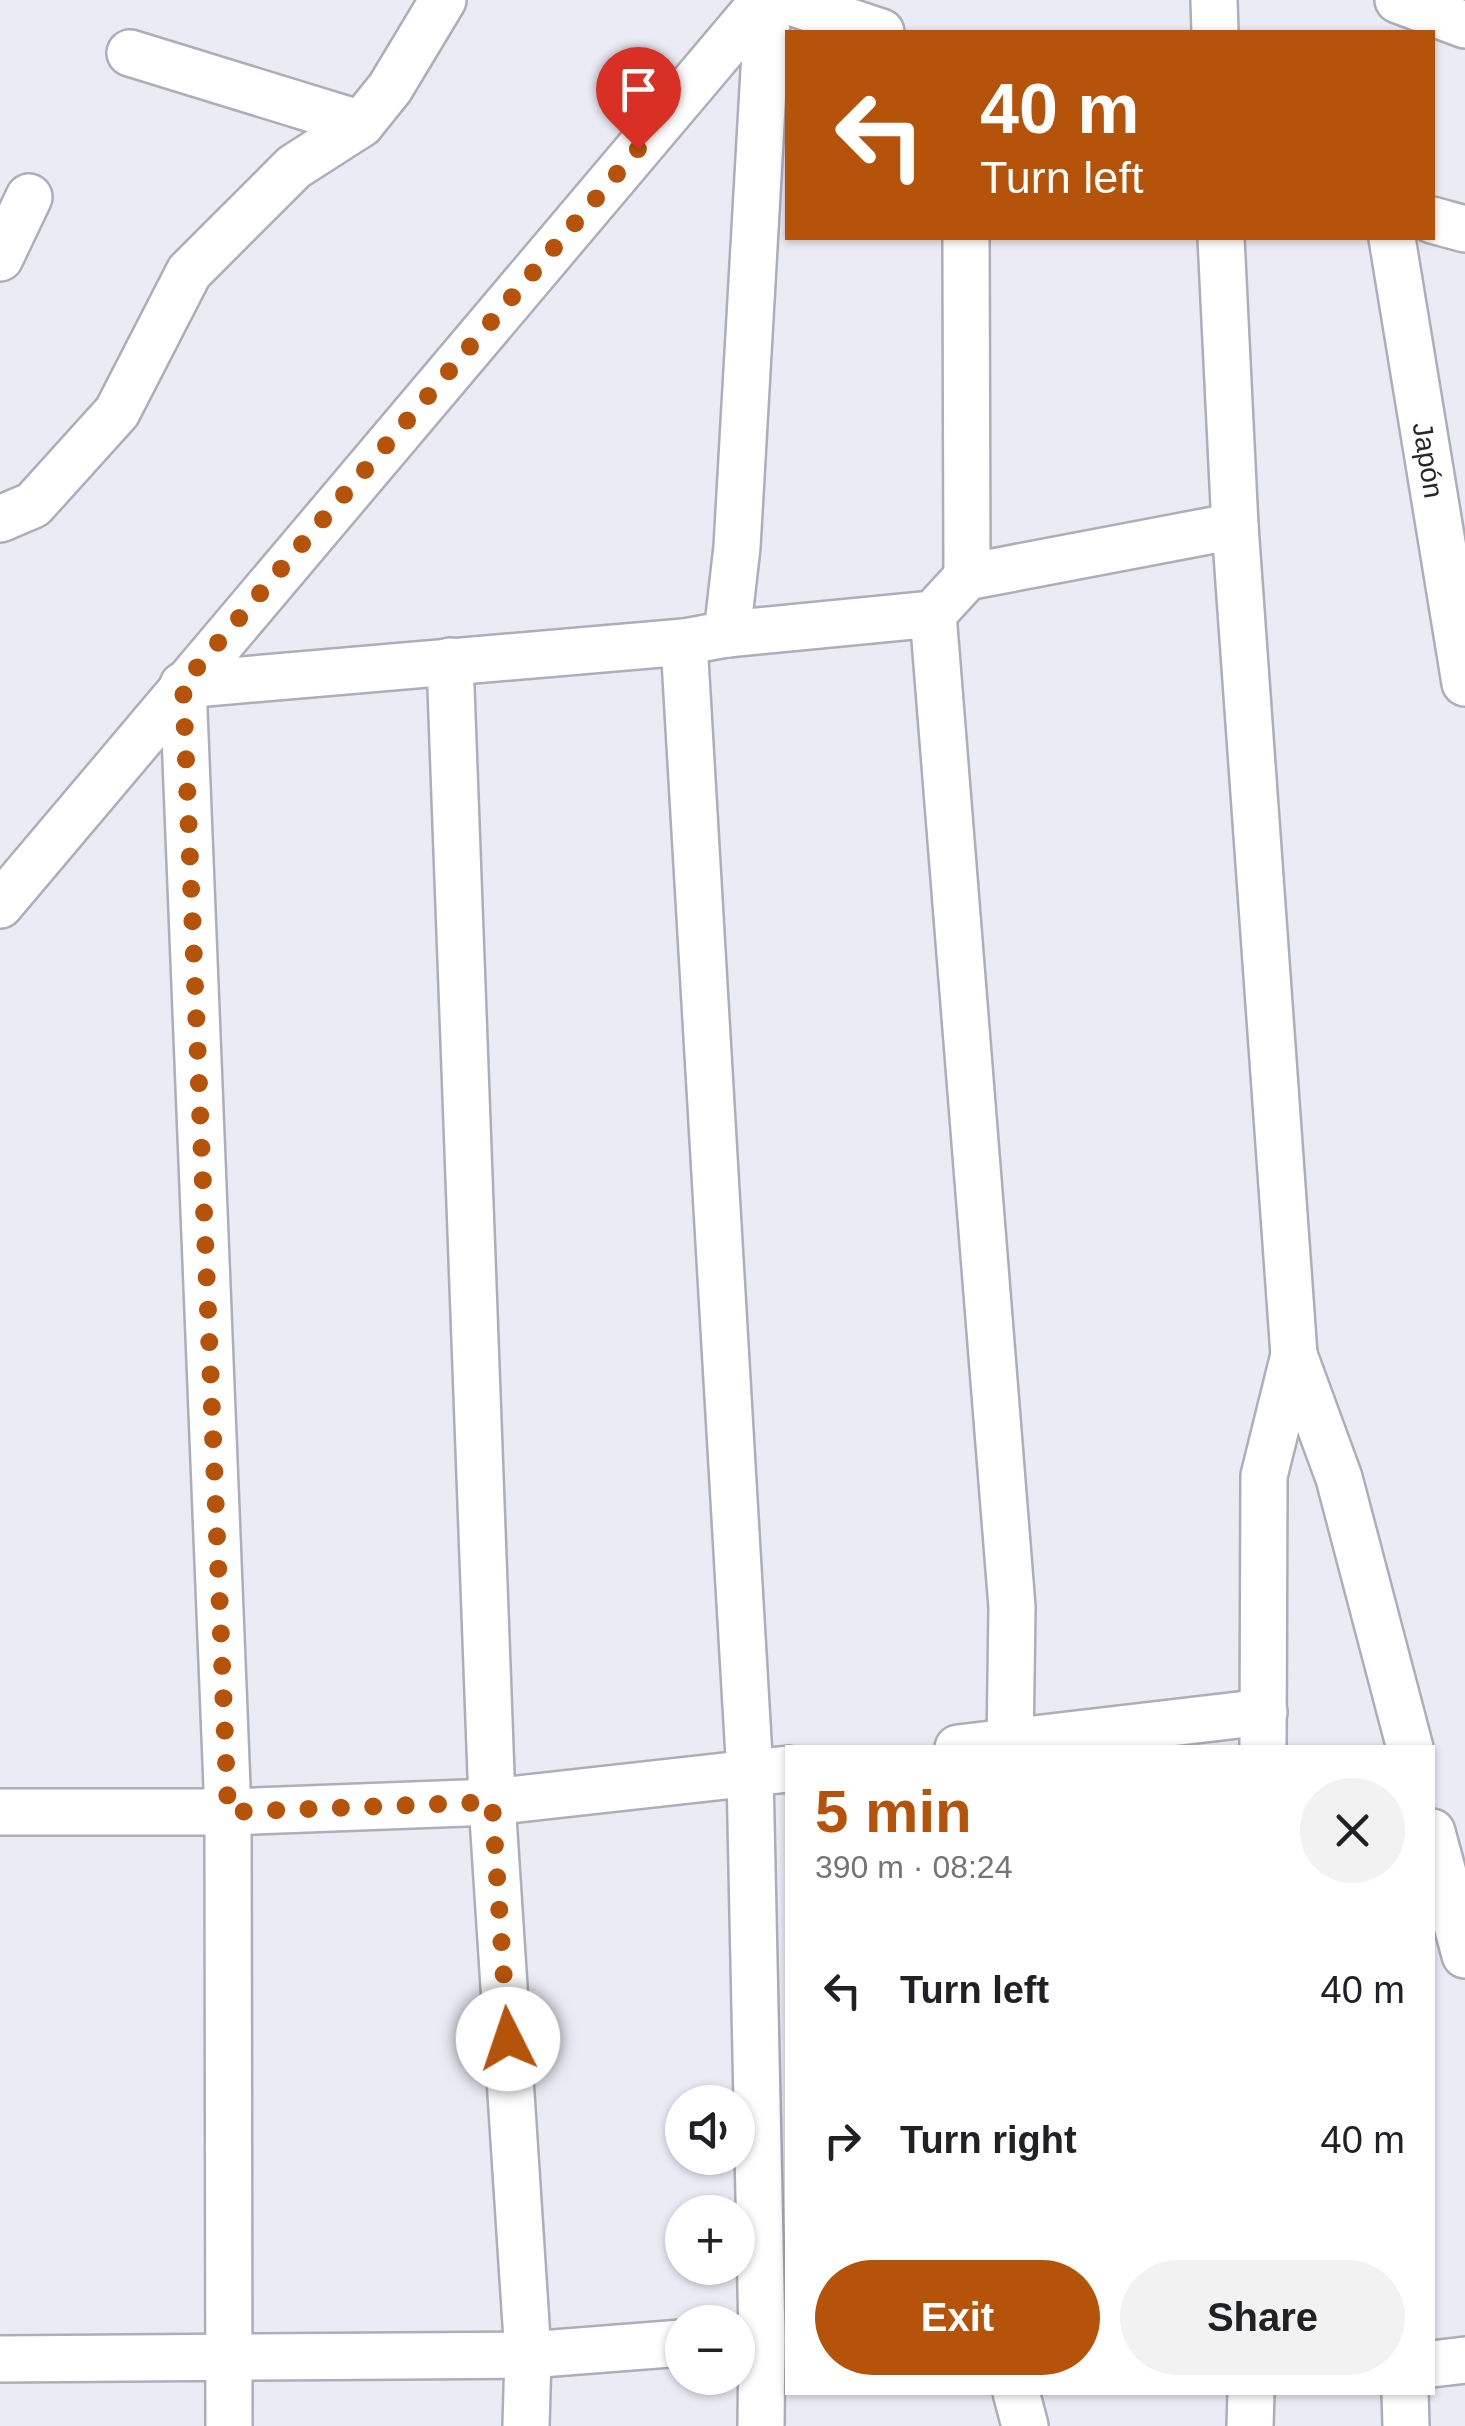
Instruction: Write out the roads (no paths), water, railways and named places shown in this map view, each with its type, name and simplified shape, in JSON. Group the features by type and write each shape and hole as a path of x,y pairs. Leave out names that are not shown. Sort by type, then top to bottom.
{"street":[{"path":"0,519 33,505 118,412 189,272 294,167 361,124 390,88 443,0"},
{"path":"761,2426 769,1772 706,638 737,546 766,0"},
{"path":"0,905 183,684 766,0"},
{"path":"784,0 874,30"},
{"path":"1214,0 1214,30"},
{"path":"1398,0 1465,25"},
{"path":"130,53 361,124"},
{"path":"0,258 29,198"},
{"path":"1435,221 1465,230"},
{"path":"966,240 967,577"},
{"path":"1220,240 1235,526 1294,1355 1339,1478 1409,1745"},
{"name":"Japón","path":"1392,240 1465,683"},
{"path":"183,684 933,614 967,577 1235,526"},
{"path":"933,614 1012,1607 1010,1744 1264,1730 1264,1476 1294,1355"},
{"path":"450,661 492,1802 528,2355 526,2426"},
{"path":"183,684 228,1812 230,2426"},
{"path":"0,1812 228,1812 492,1802 769,1772"},
{"path":"1435,1843 1465,1955"},
{"path":"0,2358 528,2355 665,2344"},
{"path":"1435,2364 1465,2360"},
{"path":"1017,2395 1026,2426"},
{"path":"1250,2426 1251,2395"},
{"path":"1406,2395 1406,2426"}]}
